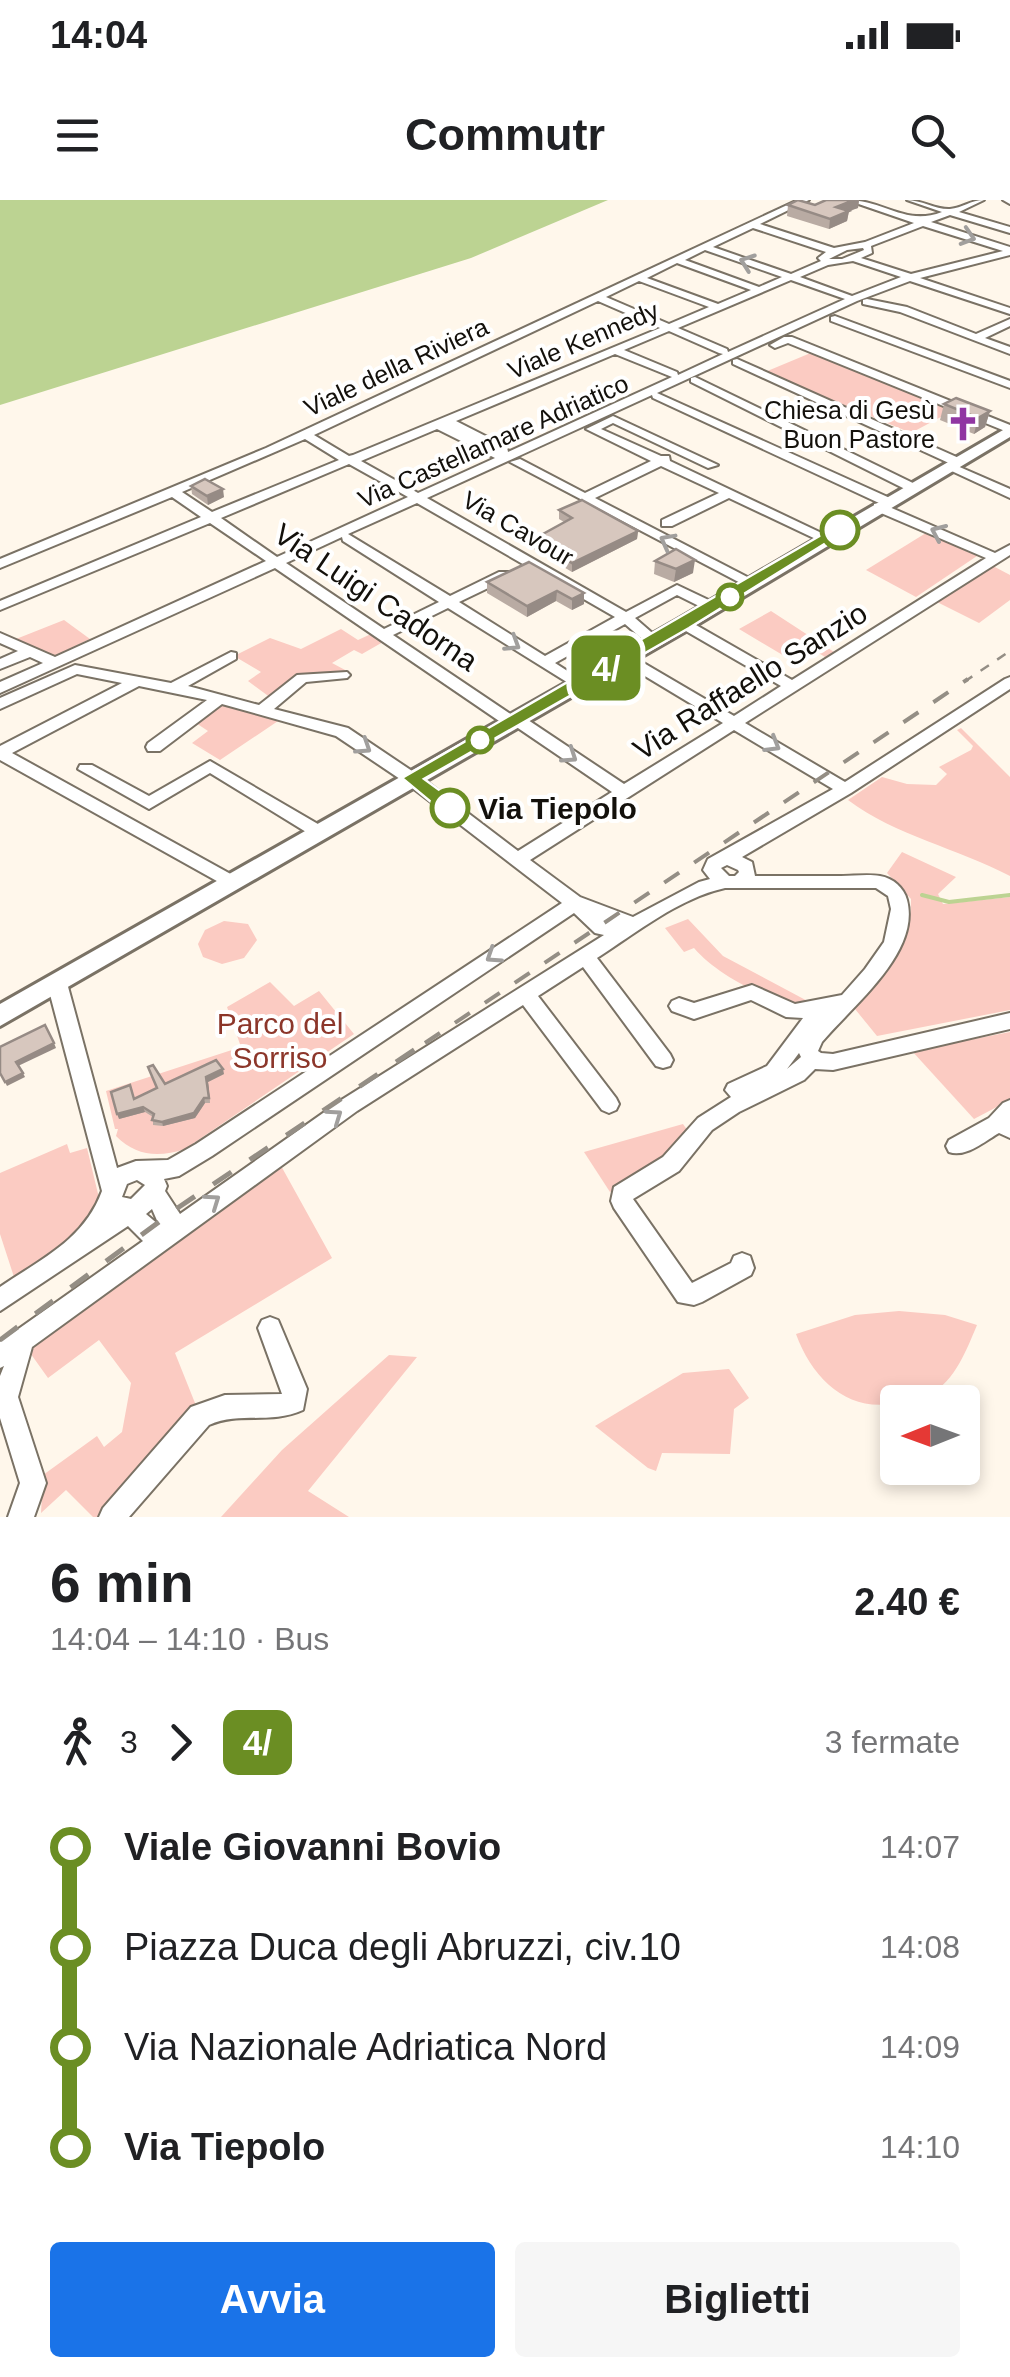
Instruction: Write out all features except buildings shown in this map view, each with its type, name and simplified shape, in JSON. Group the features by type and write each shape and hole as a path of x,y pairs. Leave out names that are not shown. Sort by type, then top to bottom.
{"main road":[{"path":"0,1016 230,881 626,658 1010,430"}],"street":[{"name":"Viale della Riviera","path":"0,564 306,435 805,200"},
{"path":"910,200 1010,230"},
{"path":"831,256 980,200"},
{"path":"859,201 1010,250"},
{"path":"753,224 831,256 853,258 1010,310"},
{"path":"853,258 869,251 866,245"},
{"path":"706,246 848,298"},
{"name":"Via Castellamare Adriatico","path":"0,688 853,298 1010,250"},
{"name":"Viale Kennedy","path":"0,606 618,350 831,256"},
{"path":"677,260 759,290"},
{"path":"639,278 718,307"},
{"path":"598,298 723,351"},
{"path":"867,302 904,309 1010,352"},
{"path":"835,318 1010,385"},
{"path":"976,338 1010,322"},
{"path":"1010,430 788,339 738,362 1010,494"},
{"path":"618,350 673,374"},
{"path":"695,380 913,488"},
{"path":"658,396 996,558"},
{"path":"712,465 613,419 592,429 825,538"},
{"name":"Via Cavour","path":"306,435 532,561 625,617 653,641"},
{"path":"585,498 682,451"},
{"path":"516,462 750,584"},
{"name":"Via Luigi Cadorna","path":"175,493 382,635 624,792"},
{"path":"667,523 728,493"},
{"path":"348,538 578,684"},
{"name":"Via Raffaello Sanzio","path":"518,859 1010,549"},
{"path":"382,635 532,561"},
{"path":"544,663 677,589 712,607"},
{"path":"684,624 793,687"},
{"path":"0,637 51,661"},
{"path":"0,665 30,651"},
{"path":"174,688 230,656"},
{"path":"626,658 846,788"},
{"path":"0,704 75,669 174,688 342,732 412,778 575,903 584,914 612,931"},
{"path":"261,711 302,678 342,675"},
{"path":"0,753 136,681"},
{"path":"21,1517 33,1482 6,1397 8,1383 22,1356 10,1348 159,1237 350,1105 584,955 612,931 733,871 759,842 1010,682"},
{"path":"938,731 1010,694"},
{"path":"154,747 219,699"},
{"path":"0,753 230,881"},
{"path":"86,769 149,803 210,766 317,832"},
{"path":"733,871 771,880 879,882 896,893 901,927 811,1041 808,1052 812,1059"},
{"path":"159,1237 170,1219 132,1200 118,1178 139,1170 171,1169 204,1150 575,903"},
{"path":"584,955 663,1060"},
{"path":"57,983 101,1145 132,1200"},
{"path":"679,1006 694,1011 752,992 794,1012 839,1004"},
{"path":"525,993 609,1104"},
{"path":"735,1090 774,1072 817,1013 839,1004"},
{"path":"812,1059 833,1062 1010,1021"},
{"path":"742,1263 743,1268 694,1294 686,1294 622,1200 622,1194 671,1164 705,1124 797,1074 812,1059"},
{"path":"956,1146 1006,1120"},
{"path":"0,1300 86,1241 154,1178 114,1159 101,1145"},
{"path":"112,1517 211,1408 226,1404 284,1406 294,1401 294,1389 270,1328"}],"green space":[{"path":"813,352 952,411 911,433 765,372"},
{"path":"926,533 977,556 916,597 866,570"},
{"path":"993,566 1010,575 1010,600 979,623 937,602"},
{"path":"771,611 834,652 825,657 806,645 786,657 739,629"},
{"path":"64,620 90,639 52,657 16,639"},
{"path":"341,629 358,640 371,634 383,642 362,654 354,650 332,663 347,671 343,673 313,676 271,698 248,681 261,672 234,656 270,638 301,649"},
{"path":"624,631 636,639 590,666 576,666 569,659 615,632"},
{"path":"222,702 281,719 220,760 192,743 208,731 193,721"},
{"path":"961,728 1010,777 1010,876 886,823 848,800 882,777 907,784 936,785 947,774 939,767 973,746 957,730"},
{"path":"902,852 956,877 938,894 943,904 1010,897 1010,1010 877,1036 855,1009 894,959 906,931 911,899 887,873"},
{"path":"688,919 723,956 815,1005 766,995 718,970 694,948 684,952 665,928"},
{"path":"224,921 248,924 257,940 244,958 222,964 203,957 198,944 205,930"},
{"name":"Parco del Sorriso","path":"270,982 294,1006 319,991 354,1034 185,1149 148,1153 131,1148 116,1136 118,1129 106,1091 241,1047 227,1007"},
{"path":"1010,1032 1010,1100 974,1119 912,1051"},
{"path":"683,1124 690,1134 642,1177 610,1192 584,1152"},
{"path":"67,1144 70,1153 87,1148 99,1198 79,1232 14,1277 0,1234 0,1173"},
{"path":"280,1164 332,1258 175,1353 197,1408 103,1517 93,1517 66,1490 41,1513 43,1475 97,1436 104,1447 122,1432 131,1383 99,1340 48,1378 28,1350"},
{"path":"899,1311 945,1315 977,1325 953,1373 942,1385 880,1385 880,1405 850,1399 823,1380 796,1334 855,1315"},
{"path":"389,1355 417,1357 308,1491 349,1517 221,1517 282,1450"},
{"path":"729,1369 749,1398 734,1409 730,1454 662,1453 656,1471 595,1426 683,1373"}],"shaded area":[{"path":"0,200 608,200 471,258 0,405"}],"waterway":[{"path":"922,895 949,902 1010,895"}],"railway":[{"path":"964,682 1010,651"},
{"path":"425,1043 968,679"},
{"path":"0,1340 179,1207 429,1040"}],"bus line":[{"name":"4/","path":"450,808 412,778 684,624 840,530"}],"place":[{"name":"Chiesa di Gesù Buon Pastore","path":"963,424"},
{"name":"Via Tiepolo","path":"450,808"}]}
